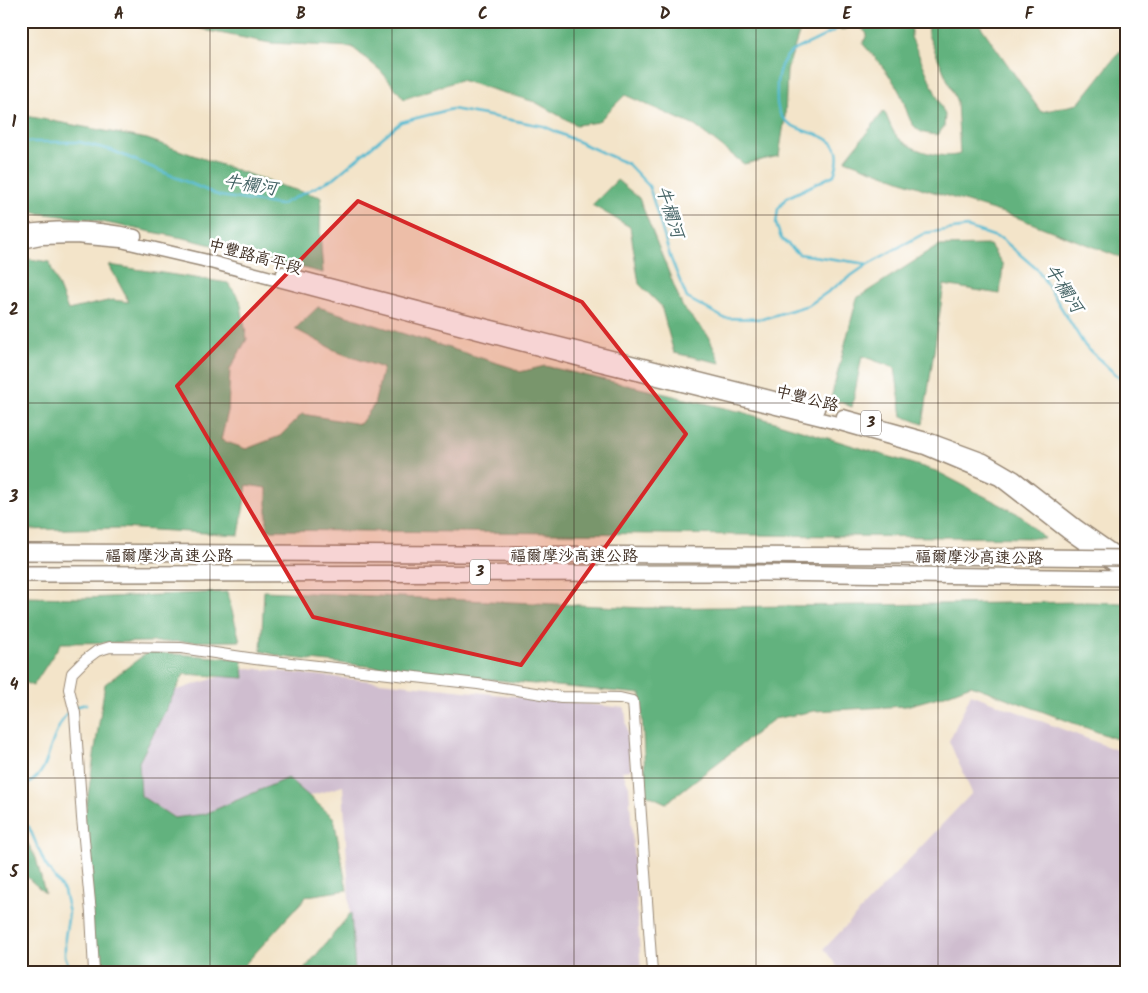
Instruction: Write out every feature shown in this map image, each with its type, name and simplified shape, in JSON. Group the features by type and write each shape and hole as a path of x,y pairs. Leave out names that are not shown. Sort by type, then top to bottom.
{"highway":[{"name":"福爾摩沙高速公路","path":"21,552 937,556 1127,559"},
{"name":"福爾摩沙高速公路","path":"21,574 410,572 938,574 1127,578"}],"main road":[{"name":"中豐路高平段","path":"21,232 56,232 76,237 121,241 345,294 476,329"},
{"name":"中豐路高平段","path":"21,242 41,238 56,232"},
{"name":"中豐公路","path":"476,329 833,422 925,448 998,479 1058,519 1127,559"},
{"name":"中豐公路","path":"1058,519 1127,574"}],"street":[{"path":"94,972 75,713 69,688 72,673 85,660 97,652 110,647 181,648 255,659 478,684 562,697 620,698 633,701 652,972"}],"highlighted area":[{"path":"358,201 582,302 686,434 521,665 313,617 177,386"}],"shaded area":[{"path":"248,668 625,708 631,770 622,771 629,786 641,972 353,972 343,786 176,835 129,790 161,695"},
{"path":"971,694 1127,754 1127,972 841,972 824,949 972,793 949,741"}],"green space":[{"path":"174,21 803,21 787,70 785,117 779,156 744,164 695,126 625,95 598,122 576,125 535,102 460,80 404,99 381,71 352,47 270,43 209,31"},
{"path":"834,21 912,21 911,37 945,115 944,127 937,135 921,131 913,125 896,86 883,67 863,44 867,34 859,25 841,30"},
{"path":"927,21 977,21 1041,112 1078,104 1120,51 1127,54 1127,260 1013,216 924,189 845,160 884,111 895,133 909,146 936,155 953,156 960,154 957,102 928,35"},
{"path":"21,115 147,139 285,187 321,197 320,232 323,273 188,239 86,219 21,211"},
{"path":"617,180 639,198 683,308 707,334 721,363 674,353 661,306 639,284 630,227 592,205"},
{"path":"990,245 1003,265 1000,294 944,285 923,424 902,416 895,368 862,356 852,407 831,398 857,298 938,246"},
{"path":"30,259 49,262 68,310 112,300 129,302 109,265 228,283 240,300 247,339 230,369 228,411 221,440 246,449 280,436 302,414 360,424 374,405 383,368 340,353 295,329 318,307 513,368 520,372 545,366 742,412 936,471 1022,516 1044,538 267,530 267,488 247,485 239,535 121,528 21,530 21,261"},
{"path":"264,591 645,608 1127,603 1127,743 971,685 942,696 906,706 814,711 774,719 666,803 646,794 641,694 283,657 261,651"},
{"path":"227,592 240,641 61,643 33,686 21,681 21,597 86,598"},
{"path":"148,652 242,659 244,678 184,674 139,762 141,796 174,818 205,814 288,778 334,818 347,890 307,896 238,972 94,972 84,821 105,684"},
{"path":"21,831 36,858 45,893 21,869"},
{"path":"351,913 355,972 302,972"}],"waterway":[{"path":"851,21 793,51 784,59 780,66 777,79 777,105 782,117 790,124 830,141 836,149 838,159 834,175 786,198 778,209 776,224 781,238 799,254 868,264"},
{"name":"牛欄河","path":"21,142 79,142 111,150 220,196 280,205 334,178 401,122 452,109 543,126 628,164 649,186 671,259 687,298 724,318 762,319 809,305 868,264 925,233 967,227 1002,239 1038,270 1085,346 1127,385"},
{"path":"75,707 86,704"},
{"path":"21,793 43,768 58,729 70,709"},
{"path":"21,821 29,827 45,864 64,891 69,913 65,937 65,956 71,972"}]}
